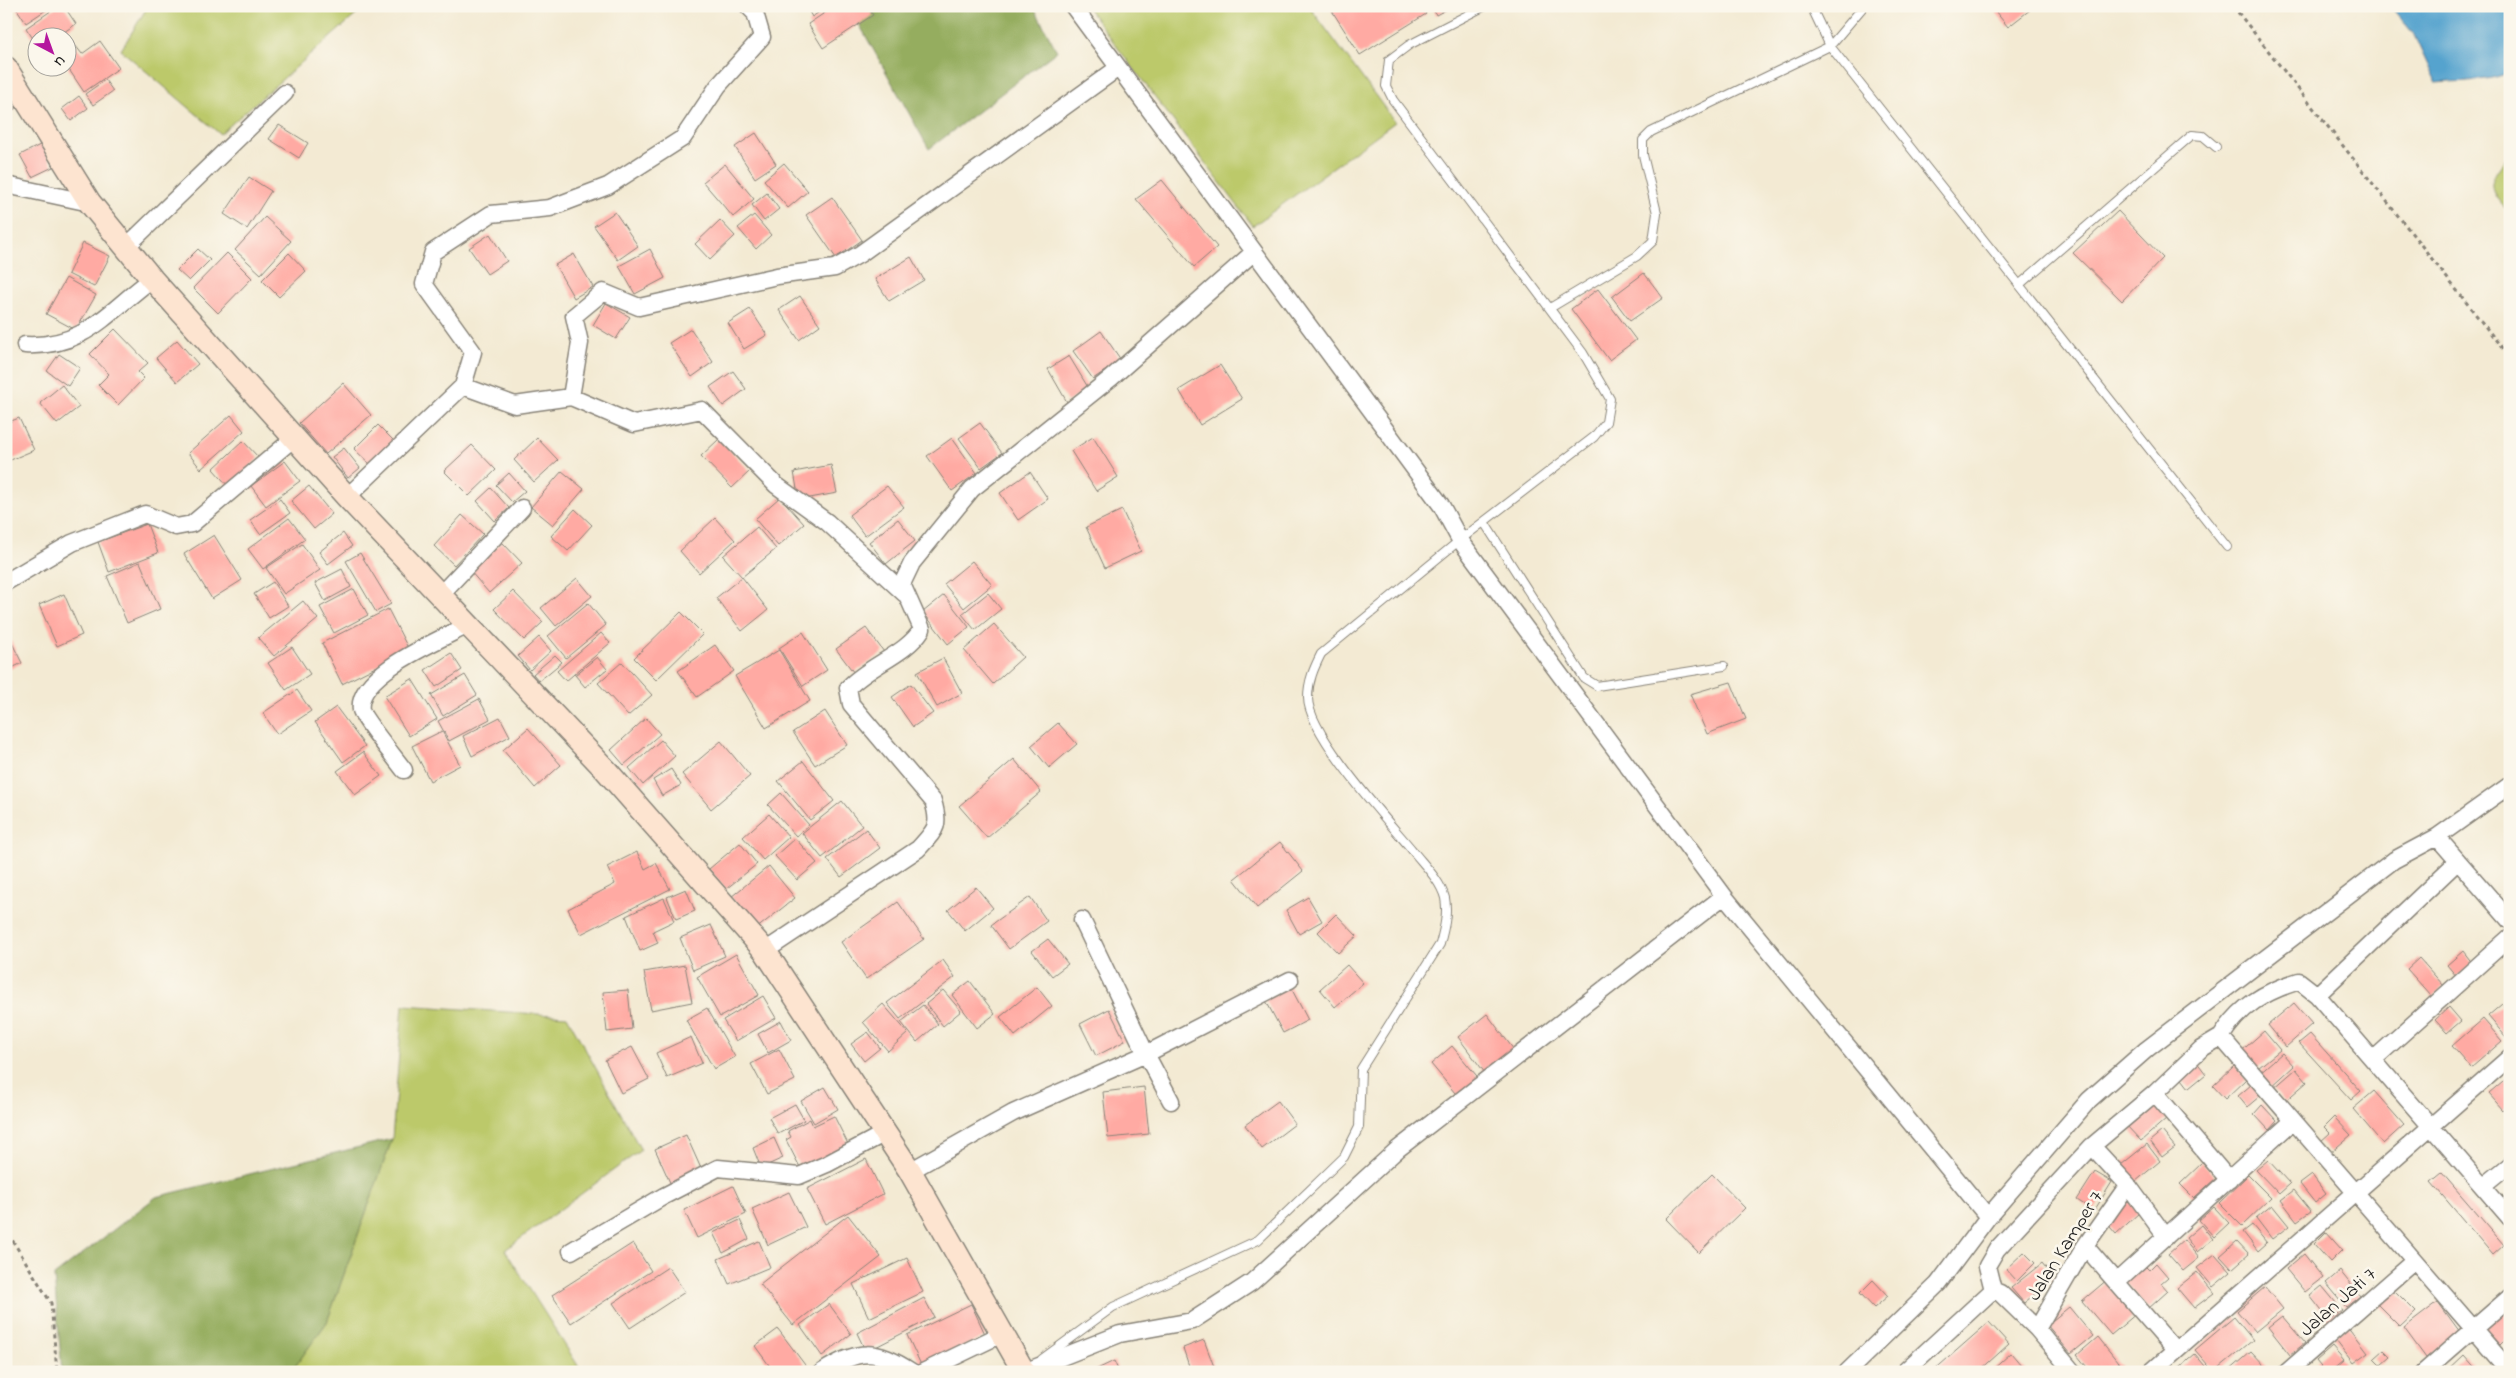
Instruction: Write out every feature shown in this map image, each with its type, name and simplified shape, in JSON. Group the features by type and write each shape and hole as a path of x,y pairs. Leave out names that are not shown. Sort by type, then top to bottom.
{"main road":[{"path":"6,68 90,203 152,279 346,497 605,769 766,951 910,1171 1024,1372"}],"street":[{"path":"346,497 463,386 473,352 424,284 433,252 491,214 550,208 608,186 683,138 718,86 762,37 755,13 748,6"},
{"path":"1073,6 1441,506 1460,540 1724,896 1988,1217"},
{"path":"571,397 580,343 574,316 603,292 639,307 777,276 835,268 860,254 1118,68"},
{"path":"126,246 285,92"},
{"path":"6,185 90,203"},
{"path":"766,951 918,849 932,834 938,818 933,802 851,704 848,688 859,676 916,639 922,629 902,584 912,564 972,489 1111,378 1254,252"},
{"path":"25,344 43,346 77,337 100,324 123,300 152,279"},
{"path":"463,386 515,404 571,397 634,424 702,410 776,485 827,522 905,594"},
{"path":"6,582 72,543 144,514 176,527 192,524 293,439"},
{"path":"440,595 522,508"},
{"path":"404,770 361,711 362,696 385,670 468,625"},
{"path":"1847,1372 1938,1284 1988,1217 2089,1100 2147,1049 2394,860 2437,837 2510,785"},
{"path":"2437,837 2510,921"},
{"path":"2317,995 2458,861"},
{"path":"1024,1372 1120,1334 1192,1321 1252,1282 1398,1149 1724,896"},
{"path":"1082,920 1146,1054 1171,1101"},
{"path":"2373,1060 2510,937"},
{"path":"910,1171 1014,1113 1146,1054 1290,980"},
{"path":"1993,1290 1987,1266 1997,1249 2092,1146 2155,1094 2201,1049 2220,1038 2232,1019 2272,989 2299,981 2317,995 2510,1218"},
{"path":"2220,1038 2510,1371"},
{"path":"2151,1372 2510,1057"},
{"path":"2155,1094 2229,1180"},
{"path":"2116,1282 2293,1121"},
{"path":"571,1251 664,1196 718,1168 799,1176 828,1164 886,1133"},
{"path":"2092,1146 2128,1185 2166,1237"},
{"path":"2483,1187 2510,1165"},
{"name":"Jalan Kamper 7","path":"2037,1329 2085,1246 2128,1185"},
{"path":"2085,1246 2174,1350"},
{"name":"Jalan Jati 7","path":"2298,1369 2414,1262"},
{"path":"1993,1290 2000,1293 2037,1329 2073,1372"},
{"path":"1904,1372 1993,1290"},
{"path":"2424,1372 2510,1297"},
{"path":"923,1372 1002,1334"},
{"path":"822,1372 841,1360 858,1354 889,1357 912,1372"}],"lane":[{"path":"1024,1372 1113,1307 1258,1240 1344,1156 1359,1127 1361,1069 1440,944 1446,922 1445,898 1433,874 1349,775 1313,718 1308,699 1311,674 1321,654 1460,540 1594,437 1606,422 1610,399 1583,353 1393,100 1386,86 1390,60 1409,45 1485,6"},
{"path":"1811,6 1830,46 2227,547"},
{"path":"1550,308 1637,256 1653,241 1657,213 1643,155 1643,140 1651,132 1830,46 1864,6"},
{"path":"2019,285 2192,135 2203,136 2216,147"},
{"path":"1484,522 1584,678 1590,682 1597,686 1724,666"}],"path":[{"path":"2233,6 2510,358"},
{"path":"6,1239 11,1238 51,1303 56,1372"}],"green space":[{"path":"148,6 366,6 220,134 121,50"},
{"path":"849,6 1033,6 1057,51 929,149"},
{"path":"1086,6 1309,6 1395,122 1253,226"},
{"path":"2510,154 2510,213 2496,196 2492,183 2497,171"},
{"path":"403,1005 567,1016 641,1150 505,1250 582,1372 291,1372 327,1322 392,1139"},
{"path":"392,1139 327,1322 291,1372 62,1372 54,1276 156,1197"}],"water":[{"path":"2390,6 2510,6 2510,71 2504,75 2485,79 2436,83 2413,33"}],"building":[{"path":"15,6 52,6 26,23"},
{"path":"58,6 64,6 76,24 70,28 28,28 28,31 26,28"},
{"path":"806,6 828,6 812,17"},
{"path":"835,6 867,6 873,15 823,48 808,24"},
{"path":"1329,6 1421,6 1426,14 1360,55"},
{"path":"1432,6 1453,6 1436,15"},
{"path":"1991,6 2035,6 2008,27"},
{"path":"100,41 119,68 84,92 75,78 78,78 78,49 82,54"},
{"path":"105,80 113,91 93,105 85,94"},
{"path":"6,92 15,109 6,114"},
{"path":"79,96 88,108 71,121 62,109"},
{"path":"279,125 308,143 299,158 269,139"},
{"path":"756,133 776,164 755,178 735,147"},
{"path":"42,144 53,167 32,177 20,155"},
{"path":"784,163 808,191 788,208 764,180"},
{"path":"725,164 754,199 733,217 703,182"},
{"path":"249,177 271,191 247,229 224,214"},
{"path":"1162,180 1217,247 1194,267 1136,199"},
{"path":"767,193 779,209 764,221 752,205"},
{"path":"832,197 862,240 836,258 806,215"},
{"path":"2118,211 2163,258 2122,301 2073,253"},
{"path":"615,212 638,246 618,260 594,226"},
{"path":"754,215 771,235 756,249 738,228"},
{"path":"265,217 291,241 261,274 235,250"},
{"path":"720,220 735,236 710,260 695,244"},
{"path":"490,234 507,261 487,274 469,248"},
{"path":"83,243 110,256 94,287 68,274"},
{"path":"198,249 210,260 189,281 177,270"},
{"path":"650,249 665,278 635,294 619,266"},
{"path":"227,253 252,278 218,313 193,288"},
{"path":"289,253 306,271 279,297 262,280"},
{"path":"574,254 593,287 574,298 555,265"},
{"path":"911,257 924,280 889,301 875,279"},
{"path":"1644,273 1663,298 1630,321 1612,297"},
{"path":"66,278 96,295 76,330 46,314"},
{"path":"1598,289 1636,340 1609,360 1571,309"},
{"path":"800,296 820,325 799,340 779,310"},
{"path":"606,303 630,317 616,339 593,325"},
{"path":"750,309 767,335 744,349 728,323"},
{"path":"115,329 148,363 138,372 144,378 118,405 98,385 109,374 90,354"},
{"path":"691,329 713,362 692,377 669,343"},
{"path":"1101,331 1121,360 1093,379 1073,351"},
{"path":"177,340 198,364 177,382 156,358"},
{"path":"59,354 80,368 68,386 47,371"},
{"path":"1069,356 1089,389 1067,402 1048,369"},
{"path":"1220,365 1242,399 1200,425 1179,390"},
{"path":"733,371 746,389 723,406 710,387"},
{"path":"343,383 371,415 326,454 299,423"},
{"path":"62,385 79,407 57,424 40,403"},
{"path":"231,415 244,431 201,469 188,453"},
{"path":"19,418 34,450 6,462 6,423"},
{"path":"980,423 1002,453 981,468 959,438"},
{"path":"378,425 394,441 371,465 354,449"},
{"path":"1093,437 1118,477 1096,491 1071,451"},
{"path":"537,438 558,460 534,482 514,460"},
{"path":"952,438 977,473 952,491 927,456"},
{"path":"719,439 750,471 732,488 701,456"},
{"path":"243,441 259,458 229,487 213,469"},
{"path":"472,445 496,470 469,496 444,471"},
{"path":"344,448 360,468 348,478 332,457"},
{"path":"285,461 300,481 266,506 251,486"},
{"path":"831,465 837,493 799,500 794,472"},
{"path":"562,471 584,489 553,525 531,507"},
{"path":"1030,472 1048,499 1018,520 1000,493"},
{"path":"509,473 525,491 512,502 496,485"},
{"path":"309,486 332,514 314,529 291,501"},
{"path":"887,486 904,507 865,536 849,515"},
{"path":"491,488 509,508 495,521 477,501"},
{"path":"780,497 804,524 778,546 755,519"},
{"path":"280,499 290,513 260,534 250,520"},
{"path":"575,509 592,525 568,551 551,536"},
{"path":"1122,510 1141,551 1105,568 1086,527"},
{"path":"462,515 483,534 454,565 434,546"},
{"path":"289,518 305,539 263,569 248,549"},
{"path":"715,518 735,540 699,573 680,551"},
{"path":"898,519 915,541 886,564 869,542"},
{"path":"147,524 158,553 109,572 98,542"},
{"path":"757,527 776,549 742,577 723,556"},
{"path":"343,533 352,546 328,564 319,552"},
{"path":"214,535 242,580 212,599 184,554"},
{"path":"502,542 522,563 489,593 470,571"},
{"path":"302,544 320,570 284,594 266,568"},
{"path":"360,553 391,604 376,612 346,561"},
{"path":"972,561 992,585 964,608 944,584"},
{"path":"140,562 160,609 127,623 107,576"},
{"path":"342,569 351,587 325,601 315,583"},
{"path":"742,577 768,610 742,631 716,598"},
{"path":"577,578 592,596 556,626 541,608"},
{"path":"273,582 288,606 269,618 254,594"},
{"path":"354,589 368,615 334,633 320,607"},
{"path":"513,591 543,622 524,640 494,609"},
{"path":"988,593 1001,609 975,630 962,614"},
{"path":"64,594 82,635 57,646 39,605"},
{"path":"944,595 969,627 948,644 923,612"},
{"path":"303,601 318,619 274,656 258,638"},
{"path":"588,603 606,625 566,658 548,636"},
{"path":"388,609 409,650 342,684 322,643"},
{"path":"681,612 703,634 656,680 634,658"},
{"path":"994,624 1023,657 993,684 964,650"},
{"path":"866,628 884,652 854,673 836,649"},
{"path":"6,631 22,663 6,671"},
{"path":"803,632 827,670 803,686 779,648"},
{"path":"601,633 610,643 566,681 557,671"},
{"path":"539,637 551,651 530,670 518,656"},
{"path":"715,645 734,671 697,697 678,671"},
{"path":"292,647 310,674 286,690 268,663"},
{"path":"779,650 810,701 766,728 735,676"},
{"path":"451,653 462,670 436,687 425,670"},
{"path":"555,655 562,662 539,681 533,674"},
{"path":"597,657 607,669 585,687 575,675"},
{"path":"943,658 962,693 937,707 917,672"},
{"path":"622,662 652,695 628,716 598,683"},
{"path":"465,675 477,695 443,716 431,695"},
{"path":"412,679 437,719 409,736 384,696"},
{"path":"1731,682 1746,719 1707,734 1690,694"},
{"path":"911,684 933,713 913,727 892,697"},
{"path":"297,690 311,711 277,734 263,713"},
{"path":"479,699 490,719 449,741 438,721"},
{"path":"336,707 365,746 343,762 315,722"},
{"path":"825,711 847,745 815,765 793,732"},
{"path":"500,717 510,736 472,756 463,736"},
{"path":"646,718 660,734 624,765 611,750"},
{"path":"1058,723 1077,744 1049,768 1031,746"},
{"path":"528,728 561,765 535,788 503,750"},
{"path":"442,731 460,765 430,781 412,746"},
{"path":"661,740 675,756 643,785 629,768"},
{"path":"721,741 750,776 711,809 682,774"},
{"path":"363,752 381,776 355,795 337,771"},
{"path":"1014,759 1041,792 987,838 959,806"},
{"path":"803,761 834,801 810,820 778,781"},
{"path":"671,769 681,785 662,796 653,780"},
{"path":"781,793 809,825 796,836 768,805"},
{"path":"842,801 862,826 822,858 802,833"},
{"path":"769,814 789,837 763,860 743,837"},
{"path":"866,829 880,848 841,877 827,859"},
{"path":"795,838 817,863 797,880 775,856"},
{"path":"1280,842 1303,871 1257,908 1234,879"},
{"path":"740,843 757,864 726,889 709,869"},
{"path":"637,852 645,869 656,863 670,889 581,934 568,909 615,884 607,867"},
{"path":"769,866 795,898 756,929 731,897"},
{"path":"976,887 993,908 965,931 948,910"},
{"path":"686,889 695,911 676,919 667,897"},
{"path":"1030,897 1047,921 1009,949 991,925"},
{"path":"1308,897 1322,921 1299,934 1286,910"},
{"path":"664,898 674,921 653,931 658,943 640,951 626,916"},
{"path":"898,902 924,939 866,979 841,942"},
{"path":"1336,914 1357,936 1338,953 1318,932"},
{"path":"711,925 725,956 693,970 680,938"},
{"path":"1048,939 1068,964 1052,976 1032,951"},
{"path":"2463,951 2473,964 2457,977 2447,965"},
{"path":"736,954 759,995 720,1017 697,977"},
{"path":"2419,958 2444,986 2432,997 2407,969"},
{"path":"943,960 955,977 900,1019 887,1003"},
{"path":"685,965 692,1002 651,1010 644,972"},
{"path":"1347,965 1363,983 1335,1007 1320,989"},
{"path":"970,981 995,1014 977,1028 952,995"},
{"path":"1290,986 1308,1020 1283,1033 1265,999"},
{"path":"1037,987 1052,1006 1015,1036 1000,1017"},
{"path":"628,990 632,1029 607,1032 603,992"},
{"path":"943,990 961,1011 943,1026 926,1004"},
{"path":"763,996 776,1018 736,1041 723,1020"},
{"path":"2294,1003 2312,1024 2286,1047 2268,1025"},
{"path":"883,1004 908,1033 888,1051 863,1022"},
{"path":"2502,1004 2510,1013 2510,1033 2506,1037 2488,1016"},
{"path":"923,1005 938,1024 917,1042 901,1022"},
{"path":"2449,1007 2461,1021 2447,1033 2435,1020"},
{"path":"707,1008 735,1057 714,1069 686,1020"},
{"path":"1109,1009 1125,1041 1096,1056 1080,1024"},
{"path":"1487,1014 1514,1050 1485,1073 1458,1037"},
{"path":"2483,1019 2502,1041 2471,1068 2452,1046"},
{"path":"781,1021 791,1040 768,1053 758,1034"},
{"path":"2264,1031 2280,1050 2253,1072 2238,1054"},
{"path":"868,1032 880,1048 864,1061 851,1044"},
{"path":"2310,1034 2361,1091 2351,1100 2299,1043"},
{"path":"691,1037 702,1063 667,1078 656,1053"},
{"path":"1452,1046 1481,1081 1460,1099 1431,1064"},
{"path":"632,1047 649,1079 621,1093 605,1060"},
{"path":"779,1049 795,1080 767,1094 751,1064"},
{"path":"2282,1053 2294,1066 2270,1088 2258,1074"},
{"path":"2196,1061 2206,1074 2189,1088 2179,1075"},
{"path":"2234,1066 2246,1079 2225,1099 2213,1086"},
{"path":"2296,1069 2307,1082 2284,1102 2273,1089"},
{"path":"2510,1076 2510,1104 2503,1110 2489,1094"},
{"path":"2251,1085 2260,1096 2247,1107 2238,1096"},
{"path":"825,1087 838,1109 814,1123 801,1101"},
{"path":"1144,1087 1149,1134 1108,1138 1103,1092"},
{"path":"2374,1091 2404,1125 2383,1144 2353,1109"},
{"path":"2151,1100 2167,1118 2141,1141 2125,1124"},
{"path":"1278,1101 1295,1124 1262,1149 1245,1125"},
{"path":"795,1104 804,1120 778,1134 769,1118"},
{"path":"2262,1105 2277,1121 2269,1130 2254,1114"},
{"path":"834,1116 850,1148 803,1173 786,1140 791,1137 788,1131 810,1119 813,1126"},
{"path":"2334,1117 2351,1135 2330,1153 2320,1142 2330,1133 2324,1127"},
{"path":"2162,1131 2175,1147 2162,1157 2150,1141"},
{"path":"686,1135 703,1173 672,1187 655,1149"},
{"path":"774,1138 783,1158 761,1168 753,1148"},
{"path":"2147,1144 2160,1161 2135,1182 2121,1165"},
{"path":"866,1159 883,1194 825,1224 807,1189"},
{"path":"2268,1160 2290,1184 2279,1194 2256,1170"},
{"path":"2202,1163 2216,1178 2194,1198 2180,1184"},
{"path":"2095,1172 2112,1182 2094,1211 2077,1200"},
{"path":"2442,1173 2504,1245 2493,1255 2431,1182"},
{"path":"1712,1174 1745,1208 1699,1253 1666,1219"},
{"path":"2248,1175 2271,1198 2242,1226 2219,1203"},
{"path":"2312,1175 2326,1194 2315,1203 2300,1184"},
{"path":"733,1186 746,1214 697,1238 684,1210"},
{"path":"2294,1190 2311,1211 2297,1221 2281,1200"},
{"path":"789,1192 806,1227 768,1245 752,1209"},
{"path":"2128,1201 2139,1213 2116,1234 2105,1221"},
{"path":"2272,1205 2289,1226 2272,1239 2256,1218"},
{"path":"2214,1207 2229,1223 2214,1237 2199,1220"},
{"path":"848,1215 881,1257 793,1325 760,1284"},
{"path":"740,1220 749,1239 723,1253 713,1233"},
{"path":"2201,1225 2213,1239 2197,1252 2186,1238"},
{"path":"2252,1225 2267,1243 2258,1251 2243,1232"},
{"path":"2326,1232 2342,1250 2330,1262 2314,1244"},
{"path":"2184,1240 2199,1258 2183,1271 2168,1254"},
{"path":"759,1241 770,1267 729,1284 718,1259"},
{"path":"2237,1241 2249,1254 2232,1269 2220,1256"},
{"path":"633,1243 651,1271 571,1323 552,1295"},
{"path":"2024,1252 2035,1263 2017,1281 2006,1269"},
{"path":"2215,1254 2231,1272 2213,1287 2197,1268"},
{"path":"2304,1254 2323,1278 2305,1292 2286,1269"},
{"path":"907,1258 923,1292 869,1318 853,1284"},
{"path":"2042,1263 2054,1278 2024,1303 2011,1288"},
{"path":"2156,1263 2168,1277 2161,1283 2168,1291 2148,1309 2124,1282 2143,1264 2149,1270"},
{"path":"668,1267 685,1292 630,1328 613,1303"},
{"path":"2340,1271 2360,1296 2346,1307 2326,1283"},
{"path":"2197,1272 2214,1293 2194,1308 2177,1288"},
{"path":"2108,1279 2137,1313 2111,1335 2082,1301"},
{"path":"1873,1280 1888,1296 1874,1308 1860,1293"},
{"path":"2322,1286 2342,1310 2329,1320 2310,1296"},
{"path":"2265,1287 2283,1309 2255,1332 2237,1311"},
{"path":"2392,1288 2416,1312 2400,1327 2377,1304"},
{"path":"924,1298 934,1317 866,1352 857,1333"},
{"path":"2438,1302 2460,1332 2426,1358 2404,1328"},
{"path":"829,1304 851,1334 822,1356 800,1325"},
{"path":"971,1304 986,1336 922,1367 907,1335"},
{"path":"2505,1305 2510,1310 2510,1335 2500,1345 2482,1326"},
{"path":"2069,1307 2093,1336 2071,1354 2047,1325"},
{"path":"2282,1316 2305,1343 2290,1355 2268,1327"},
{"path":"2234,1317 2253,1340 2214,1372 2195,1350"},
{"path":"1989,1322 2009,1344 1978,1372 1932,1372"},
{"path":"2348,1326 2368,1352 2353,1363 2333,1337"},
{"path":"778,1329 808,1369 804,1372 774,1372 755,1346"},
{"path":"2098,1337 2122,1367 2116,1372 2091,1372 2077,1355"},
{"path":"1204,1340 1216,1372 1191,1372 1183,1348"},
{"path":"2332,1347 2344,1361 2331,1372 2325,1372 2316,1361"},
{"path":"2383,1350 2390,1357 2381,1365 2374,1358"},
{"path":"2251,1352 2266,1368 2262,1372 2228,1372"},
{"path":"2011,1353 2027,1372 1990,1372"},
{"path":"2195,1354 2210,1372 2174,1372"},
{"path":"2464,1355 2479,1372 2446,1372"},
{"path":"884,1360 892,1372 868,1372"},
{"path":"1114,1361 1119,1372 1091,1372"}]}
